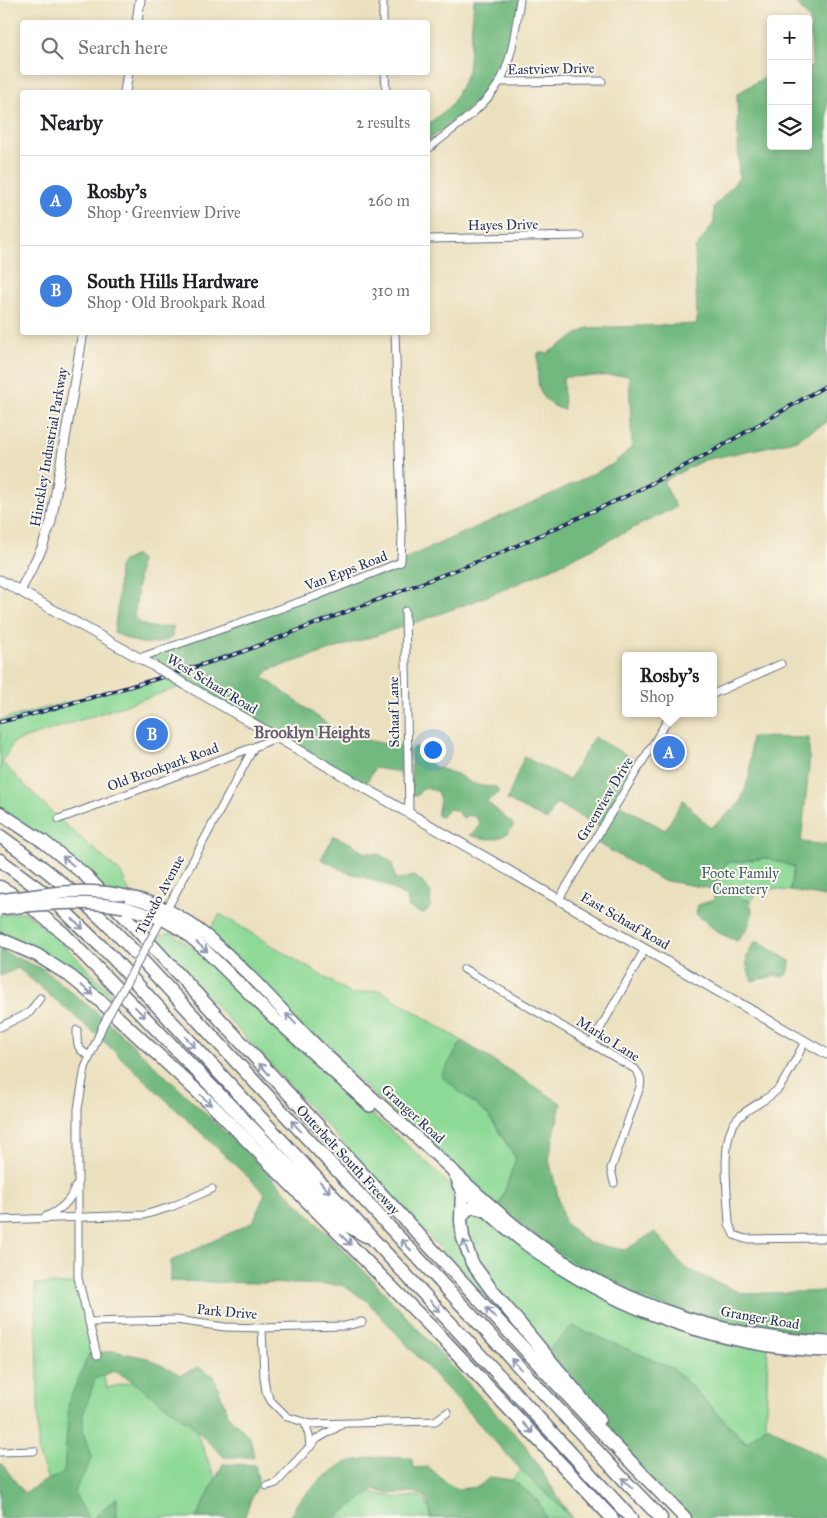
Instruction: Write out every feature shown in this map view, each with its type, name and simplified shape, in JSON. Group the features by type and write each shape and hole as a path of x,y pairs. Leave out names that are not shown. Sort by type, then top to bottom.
{"highway":[{"path":"0,813 44,842 78,869 133,925 553,1381 685,1518"},
{"name":"Outerbelt South Freeway","path":"0,836 65,884 95,911 661,1518"},
{"path":"0,860 51,898 112,957 631,1518"},
{"path":"0,887 24,901 64,933 346,1225 376,1242"},
{"path":"0,938 38,956 70,976 98,999 190,1084 440,1335 612,1518"},
{"path":"454,1172 462,1188 461,1217 464,1243 472,1263 668,1502"},
{"path":"461,1217 469,1208 474,1206 484,1210"}],"main road":[{"name":"Granger Road","path":"0,900 74,891 116,894 144,901 164,914 196,930 237,964 332,1060 454,1172 518,1228 553,1254 588,1276 633,1298 673,1314 721,1328 768,1337 827,1342"},
{"name":"Granger Road","path":"0,909 60,902 108,904 164,914 203,948 293,1036 484,1210 528,1246 566,1272 638,1309 686,1327 740,1340 827,1351"}],"street":[{"path":"137,20 140,0"},
{"path":"383,0 384,20"},
{"path":"430,146 477,108 500,82 514,36 520,0"},
{"path":"125,90 128,75"},
{"path":"385,75 386,90"},
{"name":"Eastview Drive","path":"500,82 602,81"},
{"name":"Hayes Drive","path":"430,239 580,236"},
{"name":"Hinckley Industrial Parkway","path":"20,591 42,548 50,522 82,335"},
{"name":"Van Epps Road","path":"139,658 316,596 401,562 402,533 395,335"},
{"name":"West Schaaf Road","path":"0,580 159,669 275,738 408,813"},
{"name":"Schaaf Lane","path":"406,611 408,813"},
{"path":"717,692 780,664"},
{"name":"Greenview Drive","path":"559,899 671,717"},
{"name":"Old Brookpark Road","path":"59,819 275,738"},
{"name":"Tuxedo Avenue","path":"97,1355 78,1278 78,1109 81,1080 89,1055 104,1025 254,747"},
{"name":"East Schaaf Road","path":"408,813 827,1054"},
{"path":"592,1043 646,949"},
{"name":"Marko Lane","path":"464,969 592,1043 639,1073 642,1082 611,1169 614,1183"},
{"path":"0,1027 30,1012 40,998"},
{"path":"77,1030 78,1047 80,1051 89,1055"},
{"path":"805,1042 779,1088 768,1098 745,1112 733,1125 727,1144 729,1224 734,1235 744,1239 827,1238"},
{"path":"37,1219 56,1212 63,1206 75,1189 77,1179"},
{"path":"0,1220 144,1215 171,1208 212,1189"},
{"name":"Park Drive","path":"89,1322 176,1320 225,1327 262,1328 345,1326 362,1322"},
{"path":"262,1328 266,1391 271,1401 287,1417 305,1423 435,1421 448,1412"},
{"path":"305,1423 310,1447"},
{"path":"267,1486 276,1483 324,1434 343,1423"},
{"path":"0,1452 34,1451"}],"green space":[{"path":"474,0 520,0 504,72 498,72 485,92 476,101 430,139 430,122 451,106 468,72"},
{"path":"794,0 827,0 827,422 794,441 704,460 663,481 676,507 541,573 439,614 269,670 263,677 344,736 408,748 408,773 375,768 363,788 139,658 396,565 411,556 558,491 613,464 632,447 629,375 563,377 564,410 554,406 542,395 538,380 538,353 548,353 587,328 697,324 695,249 714,223 714,207 739,178 737,94 767,75 767,150 812,150 812,15 806,15"},
{"path":"136,555 140,559 134,616 146,626 173,626 172,637 165,641 150,644 143,643 128,639 114,632 118,603 119,567 123,561"},
{"path":"170,676 186,685 14,742 2,762 59,819 122,874 131,897 108,892 0,813 0,720"},
{"path":"594,737 641,763 617,803 665,830 683,800 711,828 740,803 750,775 751,737 809,738 809,767 801,842 827,845 827,897 790,891 794,867 768,858 726,863 713,888 720,889 722,897 728,889 734,889 738,896 748,899 752,909 748,928 737,941 719,933 696,914 698,905 714,900 713,889 661,880 594,841 602,828 556,803 547,820 507,800 524,757 569,780"},
{"path":"414,747 425,748 424,759 435,767 457,774 471,783 496,787 499,793 486,801 514,825 510,831 494,839 482,838 469,835 477,830 480,824 476,817 468,815 463,818 455,810 448,809 442,817 437,816 440,800 437,791 425,788 417,796 412,794 411,750"},
{"path":"334,836 354,845 362,852 379,854 389,860 392,864 395,878 399,880 414,876 421,881 431,892 430,908 422,914 409,907 407,898 388,886 346,872 321,859"},
{"name":"Foote Family Cemetery","path":"768,858 794,867 790,891 759,887 748,906 713,889 726,863"},
{"path":"25,912 54,935 113,995 109,1003 0,934 0,915"},
{"path":"220,914 352,994 380,990 462,1041 442,1076 489,1116 516,1159 498,1211 205,937"},
{"path":"172,933 199,952 344,1090 433,1168 457,1192 458,1236 539,1355 156,941 162,935"},
{"path":"756,941 790,961 789,971 785,976 752,981 746,960 749,951"},
{"path":"0,950 43,969 106,1020 259,1164 366,1273 525,1445 570,1516 521,1470 366,1300 342,1285 171,1281 171,1261 253,1222 265,1193 98,1036 18,968 0,976"},
{"path":"462,1041 561,1103 549,1159 564,1222 588,1243 625,1250 655,1232 685,1268 743,1294 827,1291 827,1342 744,1333 611,1287 498,1211 516,1158 489,1116 441,1076"},
{"path":"469,1208 768,1345 766,1425 747,1443 674,1369 545,1353 472,1263 465,1211"},
{"path":"35,1284 76,1284 107,1388 148,1378 191,1418 231,1518 63,1518 38,1453 38,1366"},
{"path":"573,1326 674,1369 746,1443 766,1425 827,1460 827,1518 685,1518 618,1442 545,1353"},
{"path":"114,1351 147,1358 181,1375 198,1367 214,1376 228,1415 250,1437 254,1457 224,1457 189,1423 128,1378 114,1371 95,1379 83,1415 83,1432 92,1459 74,1492 88,1518 0,1518 0,1464 2,1464 24,1493 64,1473 69,1401 89,1354"},
{"path":"375,1457 411,1458 414,1468 429,1467 445,1482 457,1489 478,1487 490,1477 512,1480 538,1501 546,1518 431,1518 428,1498 415,1492 389,1494 374,1489 335,1518 289,1518 298,1502 321,1479 346,1462"},
{"path":"223,1464 255,1465 259,1484 244,1518 196,1518"},
{"path":"521,1470 572,1518 546,1518 538,1501 512,1480"},
{"path":"360,1489 394,1498 419,1496 426,1500 428,1507 457,1514 463,1518 325,1518"},
{"path":"117,1497 117,1518 93,1518"}],"railway":[{"path":"0,722 163,677 242,652 505,551 633,493 713,451 827,385"}],"place":[{"name":"South Hills Hardware","path":"152,734"},
{"name":"Rosby's","path":"669,752"}],"district":[{"name":"Brooklyn Heights","path":"312,732"}]}
